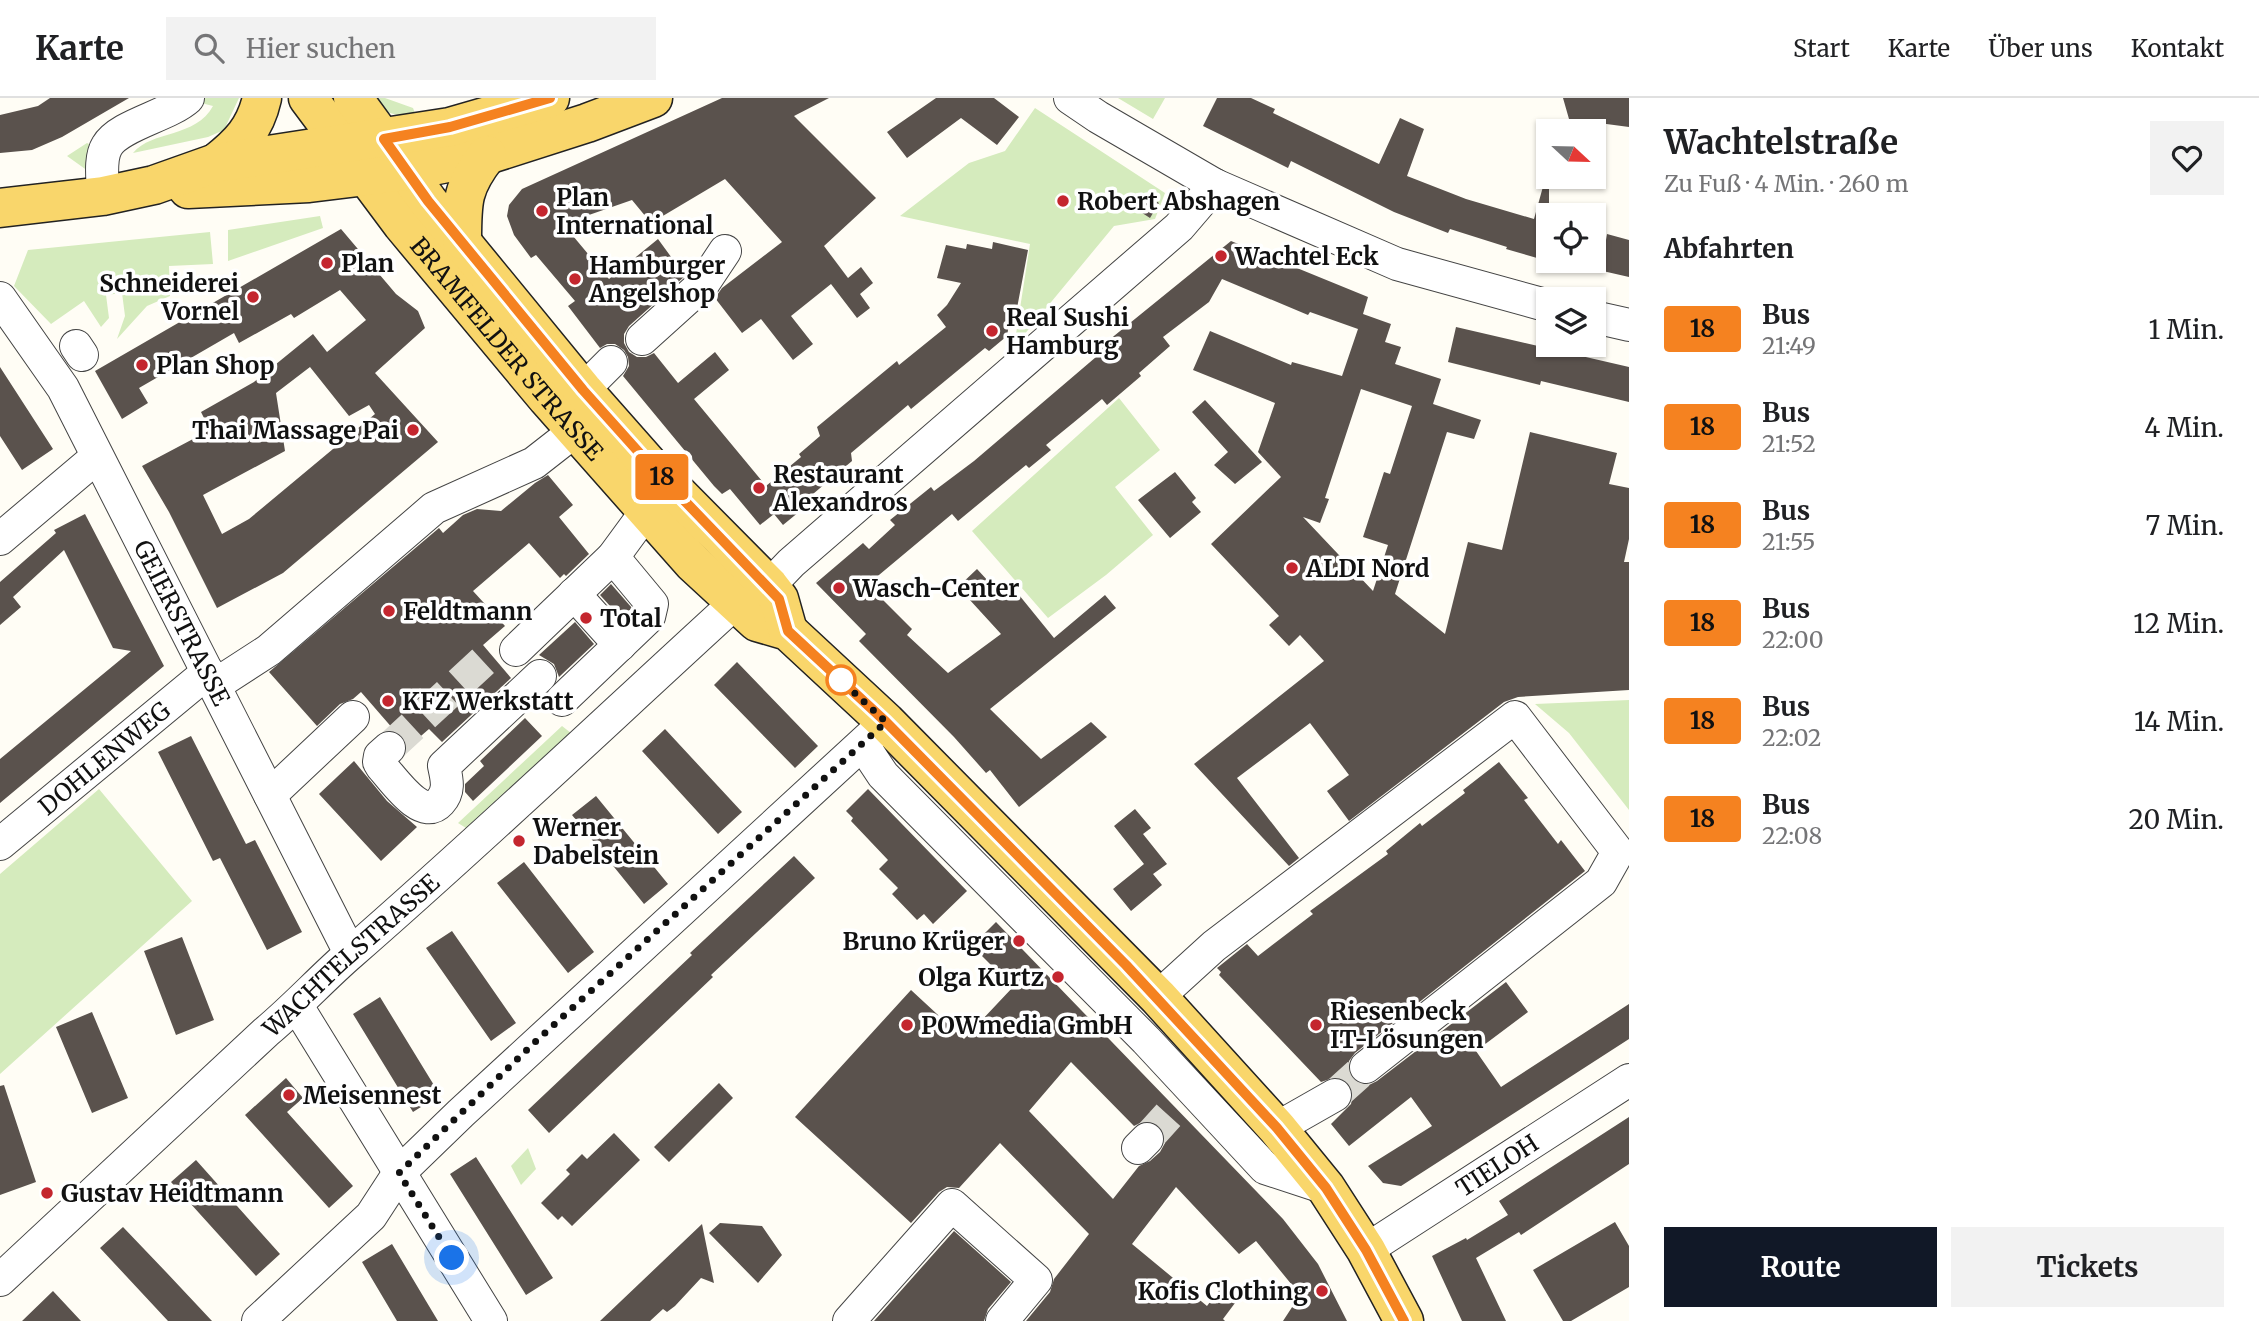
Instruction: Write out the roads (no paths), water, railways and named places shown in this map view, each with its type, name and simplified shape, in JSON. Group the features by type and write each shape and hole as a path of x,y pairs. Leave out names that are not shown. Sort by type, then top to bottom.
{"main road":[{"path":"216,163 239,144 259,111 262,98"},
{"name":"BRAMFELDER STRASSE","path":"308,98 402,224 646,512 693,563 757,622 788,631"},
{"name":"BRAMFELDER STRASSE","path":"353,98 428,201 583,390 652,467 779,599 788,631 875,733 1158,997 1277,1128 1326,1188 1366,1250 1404,1321"},
{"path":"0,208 103,196 154,185 216,163 450,127 550,98"},
{"path":"154,185 195,190 309,183 407,171 487,155 587,123 653,98"},
{"path":"462,240 464,194 474,172 487,155"}],"street":[{"path":"103,196 106,147 116,135 162,114 188,98"},
{"path":"1070,98 1215,185 1397,264 1536,302"},
{"path":"768,586 790,563 1179,227 1215,185"},
{"path":"642,339 703,284 725,251"},
{"name":"GEIERSTRASSE","path":"0,298 63,388 351,953"},
{"path":"1606,320 1629,325"},
{"path":"583,390 611,362"},
{"name":"DOHLENWEG","path":"0,844 211,679 269,650 434,508 534,463 575,431"},
{"path":"0,540 97,457"},
{"path":"562,700 596,619 626,573 646,512"},
{"path":"603,725 589,709 562,700 540,676 503,652 596,619 626,573"},
{"name":"WACHTELSTRASSE","path":"0,1280 266,1032 298,1006 351,953 430,885 735,603"},
{"path":"389,748 380,756 379,762 419,806 427,809 436,807 446,796 448,783 444,766 540,676"},
{"path":"270,794 353,717"},
{"path":"1158,997 1214,946 1515,717 1618,852 1601,882 1366,1067"},
{"path":"258,1321 371,1216 399,1173 535,1042 875,733"},
{"name":"BRAMFELDER STRASSE","path":"875,733 883,775 1069,961 1183,1099 1265,1168 1326,1188"},
{"path":"298,1006 491,1321"},
{"name":"TIELOH","path":"1366,1250 1629,1080"},
{"path":"1277,1128 1335,1095"},
{"path":"849,1321 952,1205 1036,1280 1002,1321"}],"tunnel":[{"path":"389,748 491,654"},
{"path":"1335,1095 1366,1067"},
{"path":"1147,1139 1175,1108"}],"place":[{"name":"Robert Abshagen","path":"1063,201"},
{"name":"Plan International","path":"542,211"},
{"name":"Wachtel Eck","path":"1221,256"},
{"name":"Plan","path":"327,263"},
{"name":"Hamburger Angelshop","path":"575,279"},
{"name":"Schneiderei Vornel","path":"253,297"},
{"name":"Real Sushi Hamburg","path":"992,331"},
{"name":"Plan Shop","path":"142,365"},
{"name":"Thai Massage Pai","path":"413,430"},
{"name":"Restaurant Alexandros","path":"759,488"},
{"name":"ALDI Nord","path":"1292,568"},
{"name":"Wasch-Center","path":"839,588"},
{"name":"Feldtmann","path":"389,611"},
{"name":"Total","path":"586,618"},
{"name":"KFZ Werkstatt","path":"388,701"},
{"name":"Werner Dabelstein","path":"519,841"},
{"name":"Bruno Krüger","path":"1019,941"},
{"name":"Olga Kurtz","path":"1058,977"},
{"name":"POWmedia GmbH","path":"907,1025"},
{"name":"Riesenbeck IT-Lösungen","path":"1316,1025"},
{"name":"Meisennest","path":"289,1095"},
{"name":"Gustav Heidtmann","path":"47,1193"},
{"name":"Kofis Clothing","path":"1322,1291"}]}
